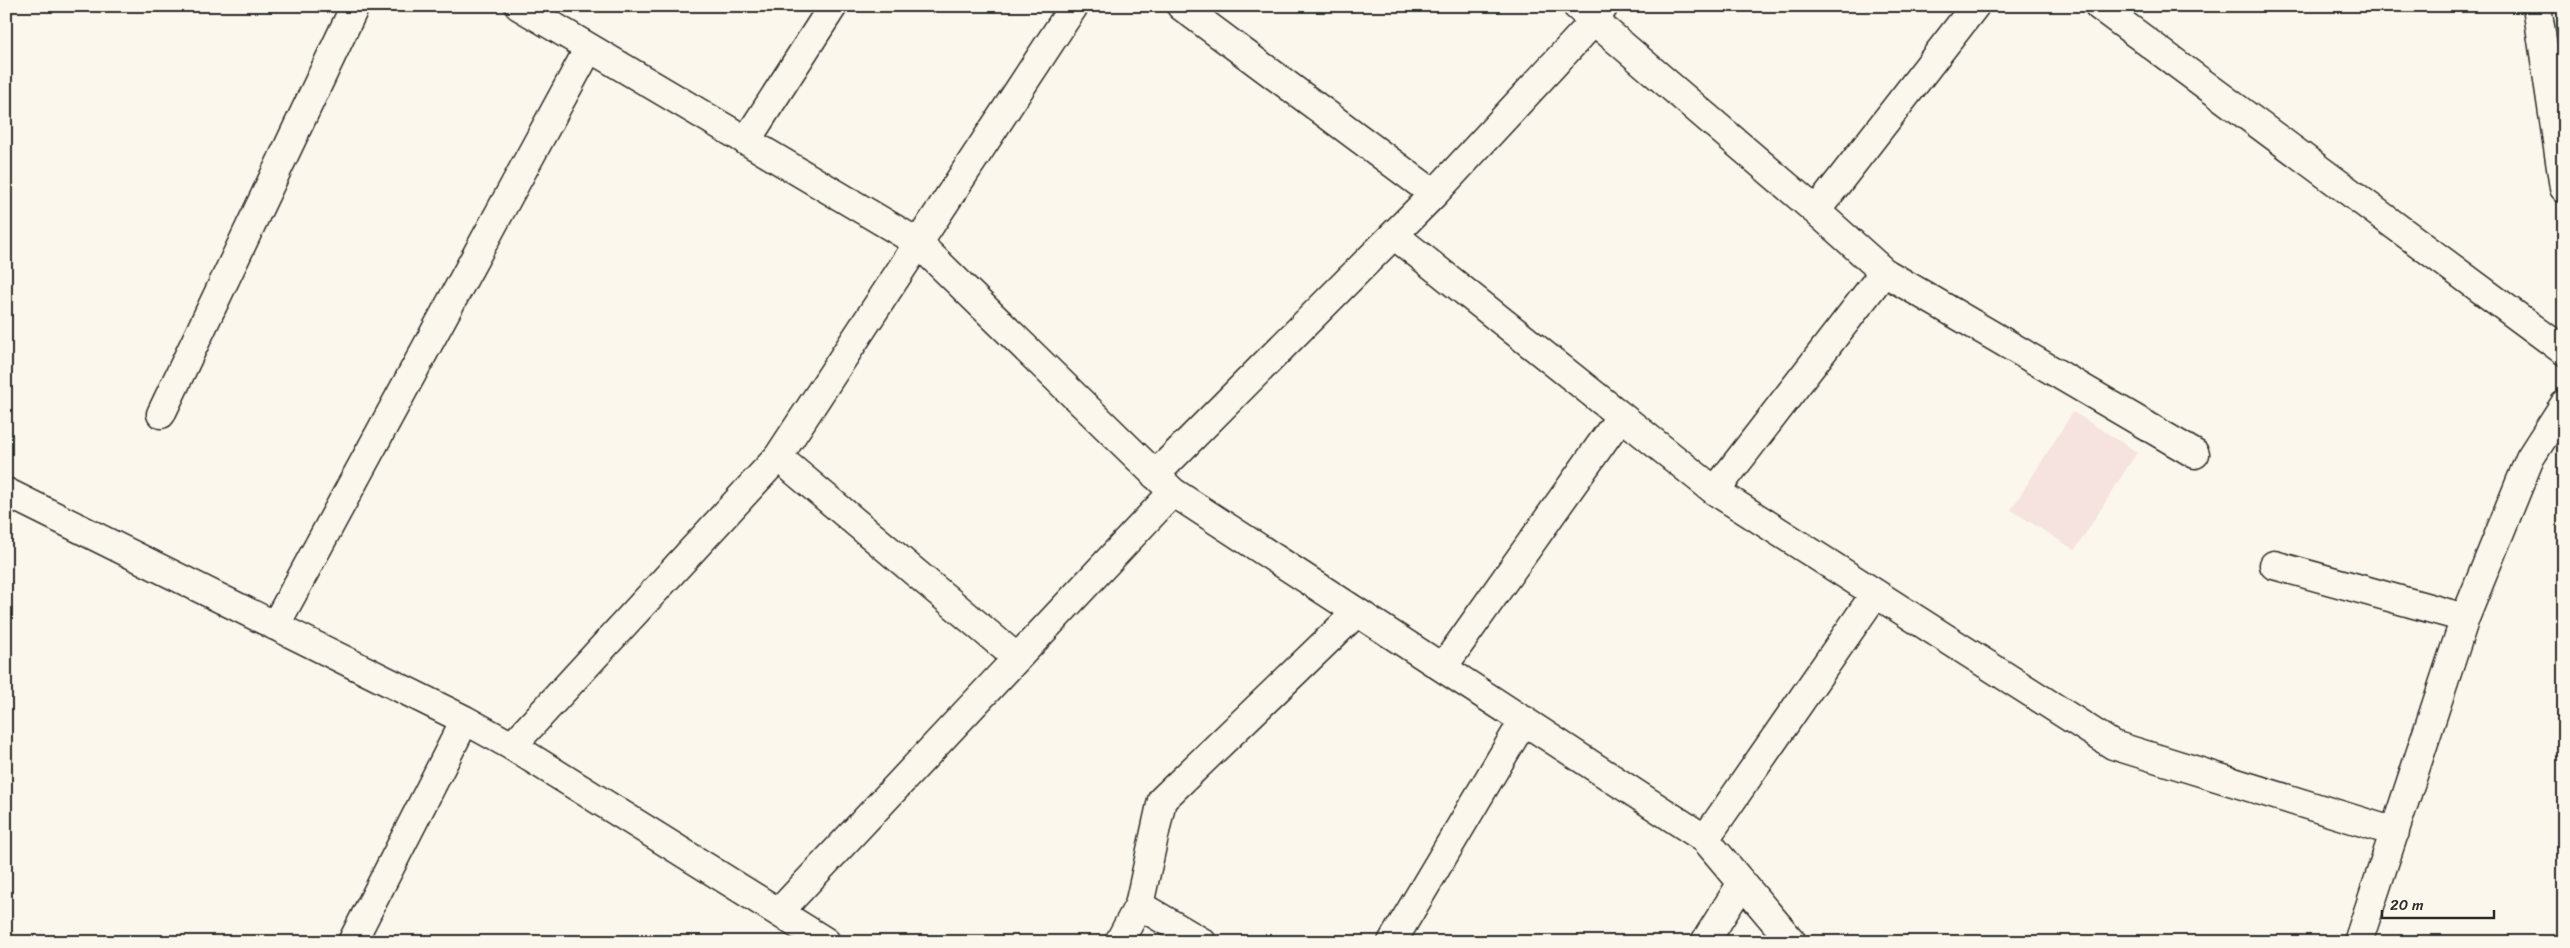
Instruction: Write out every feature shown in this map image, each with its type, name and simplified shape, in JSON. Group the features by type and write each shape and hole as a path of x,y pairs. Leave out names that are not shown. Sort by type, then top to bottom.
{"street":[{"path":"161,414 355,6"},
{"path":"519,6 917,242 1164,483 1357,612 1706,838 1792,942"},
{"path":"746,141 833,6"},
{"path":"512,746 778,457 917,242 1074,6"},
{"path":"1181,6 1434,194"},
{"path":"1816,210 1974,6"},
{"path":"2099,6 2564,351"},
{"path":"2537,6 2564,188"},
{"path":"778,912 1017,658 1164,483 1434,194 1592,11 1884,272 2195,454"},
{"path":"275,626 589,48"},
{"path":"1394,235 1715,491 2113,745 2395,832"},
{"path":"1715,491 1884,272"},
{"path":"2358,942 2464,618 2530,458 2564,405"},
{"path":"1443,667 1621,416"},
{"path":"778,457 1017,658"},
{"path":"8,498 275,626 465,720 512,746 826,942"},
{"path":"2274,565 2464,618"},
{"path":"1706,838 1875,594"},
{"path":"1119,942 1139,905 1162,800 1357,612"},
{"path":"352,942 465,720"},
{"path":"1392,942 1524,720"},
{"path":"1705,942 1742,883"},
{"path":"1139,905 1202,942"}],"shaded area":[{"path":"2073,412 2137,452 2075,550 2011,510"}]}
